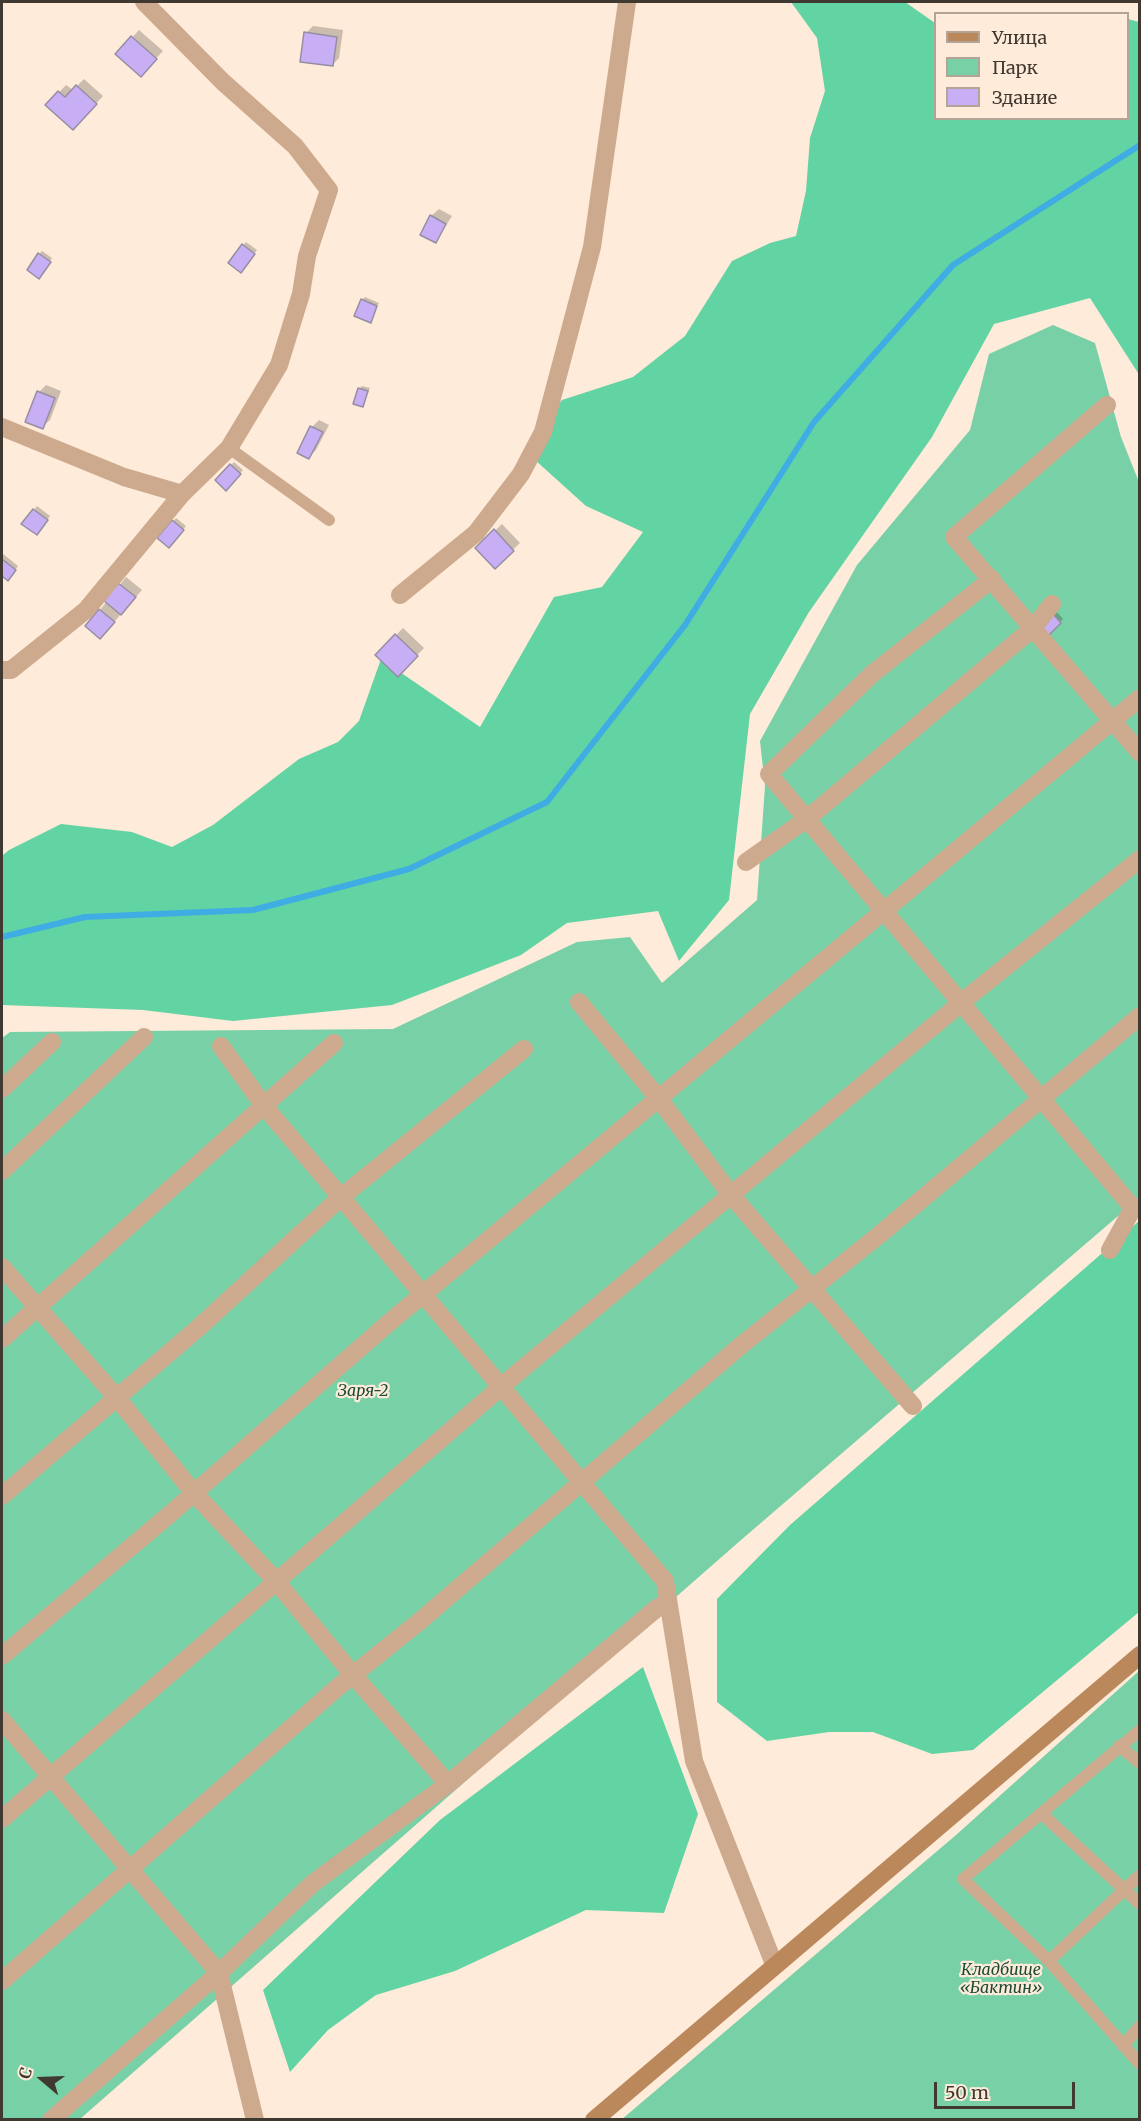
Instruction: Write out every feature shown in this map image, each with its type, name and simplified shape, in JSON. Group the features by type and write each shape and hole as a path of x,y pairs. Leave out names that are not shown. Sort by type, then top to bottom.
{"street":[{"path":"2,670 11,670 86,609 182,494 229,448 279,365 301,294 307,256 329,190 295,146 223,82 144,2"},
{"path":"400,595 476,533 521,474 543,432 592,247 627,2"},
{"path":"1107,405 954,537 1140,753"},
{"path":"2,426 124,477 182,494"},
{"path":"992,579 872,674 769,774 808,818 1040,1100 1133,1208 1110,1250"},
{"path":"746,862 808,818 1034,628 1052,604"},
{"path":"2,1656 422,1295 660,1100 1140,698"},
{"path":"2,1819 502,1386 961,1004 1140,859"},
{"path":"579,1002 660,1100 731,1196 913,1406"},
{"path":"2,1981 201,1804 739,1347 1140,1016"},
{"path":"2,1171 144,1037"},
{"path":"2,1089 52,1042"},
{"path":"2,1339 334,1043"},
{"path":"222,1046 264,1106 339,1197 502,1386 665,1581 694,1761 774,1964"},
{"path":"2,1497 197,1329 339,1197 524,1049"},
{"path":"2,1267 117,1398 194,1493 276,1581 353,1675 448,1784"},
{"path":"51,2120 219,1973 313,1883 448,1784 657,1608 668,1603"},
{"path":"594,2120 774,1964 1140,1655"},
{"path":"2,1720 49,1778 219,1973 255,2120"}],"lane":[{"path":"229,448 329,520"},
{"path":"1140,1730 963,1879 1049,1961 1140,2064"},
{"path":"1119,1746 1140,1763"},
{"path":"1042,1814 1140,1905"},
{"path":"1049,1961 1140,1875"},
{"path":"1123,2046 1140,2026"}],"green space":[{"path":"791,2 905,2 934,22 934,120 1129,120 1129,19 1139,22 1139,384 1138,373 1090,298 994,324 932,437 809,612 750,714 729,900 679,961 658,911 567,923 521,955 392,1005 233,1021 143,1010 2,1005 2,856 9,850 61,824 132,832 172,847 213,825 299,759 338,742 359,721 381,659 480,727 554,597 602,587 643,532 586,506 524,450 562,400 633,377 685,336 732,261 770,243 796,236 806,191 810,138 825,91 817,38"},
{"name":"Заря-2","path":"1053,325 1095,343 1121,437 1139,482 1139,1198 741,1540 80,2119 2,2119 2,1038 10,1032 393,1029 577,942 630,937 662,983 757,900 765,786 760,741 857,565 970,430 989,354"},
{"path":"1139,1221 1139,1612 973,1750 932,1754 873,1732 829,1732 767,1741 717,1702 717,1599 790,1525"},
{"path":"643,1667 698,1814 664,1913 586,1910 455,1971 376,1995 328,2030 290,2072 263,1990 440,1820"},
{"name":"Кладбище «Бактин»","path":"1139,1671 1139,2119 621,2120 956,1835"}],"building":[{"path":"304,32 337,37 333,66 300,62"},
{"path":"131,36 157,59 141,77 115,54"},
{"path":"76,85 97,104 73,130 45,105 58,91 65,97"},
{"path":"430,215 446,224 436,243 420,235"},
{"path":"242,244 255,254 241,273 228,263"},
{"path":"38,253 51,262 39,279 27,270"},
{"path":"361,299 377,306 371,323 354,316"},
{"path":"358,388 368,391 363,407 353,404"},
{"path":"37,391 55,398 43,429 25,422"},
{"path":"310,426 323,432 309,459 297,453"},
{"path":"230,464 241,474 226,491 215,480"},
{"path":"33,509 48,520 37,535 21,524"},
{"path":"172,520 184,530 169,548 157,538"},
{"path":"494,529 514,551 495,569 475,548"},
{"path":"2,559 16,570 8,581 2,576"},
{"path":"118,583 136,597 121,615 103,600"},
{"path":"99,609 115,622 100,639 85,626"},
{"path":"1053,614 1061,623 1047,637 1038,628"},
{"path":"395,634 418,656 398,677 375,655"}],"waterway":[{"path":"2,937 85,917 253,910 409,869 547,802 685,625 814,422 953,265 1140,145"}]}
